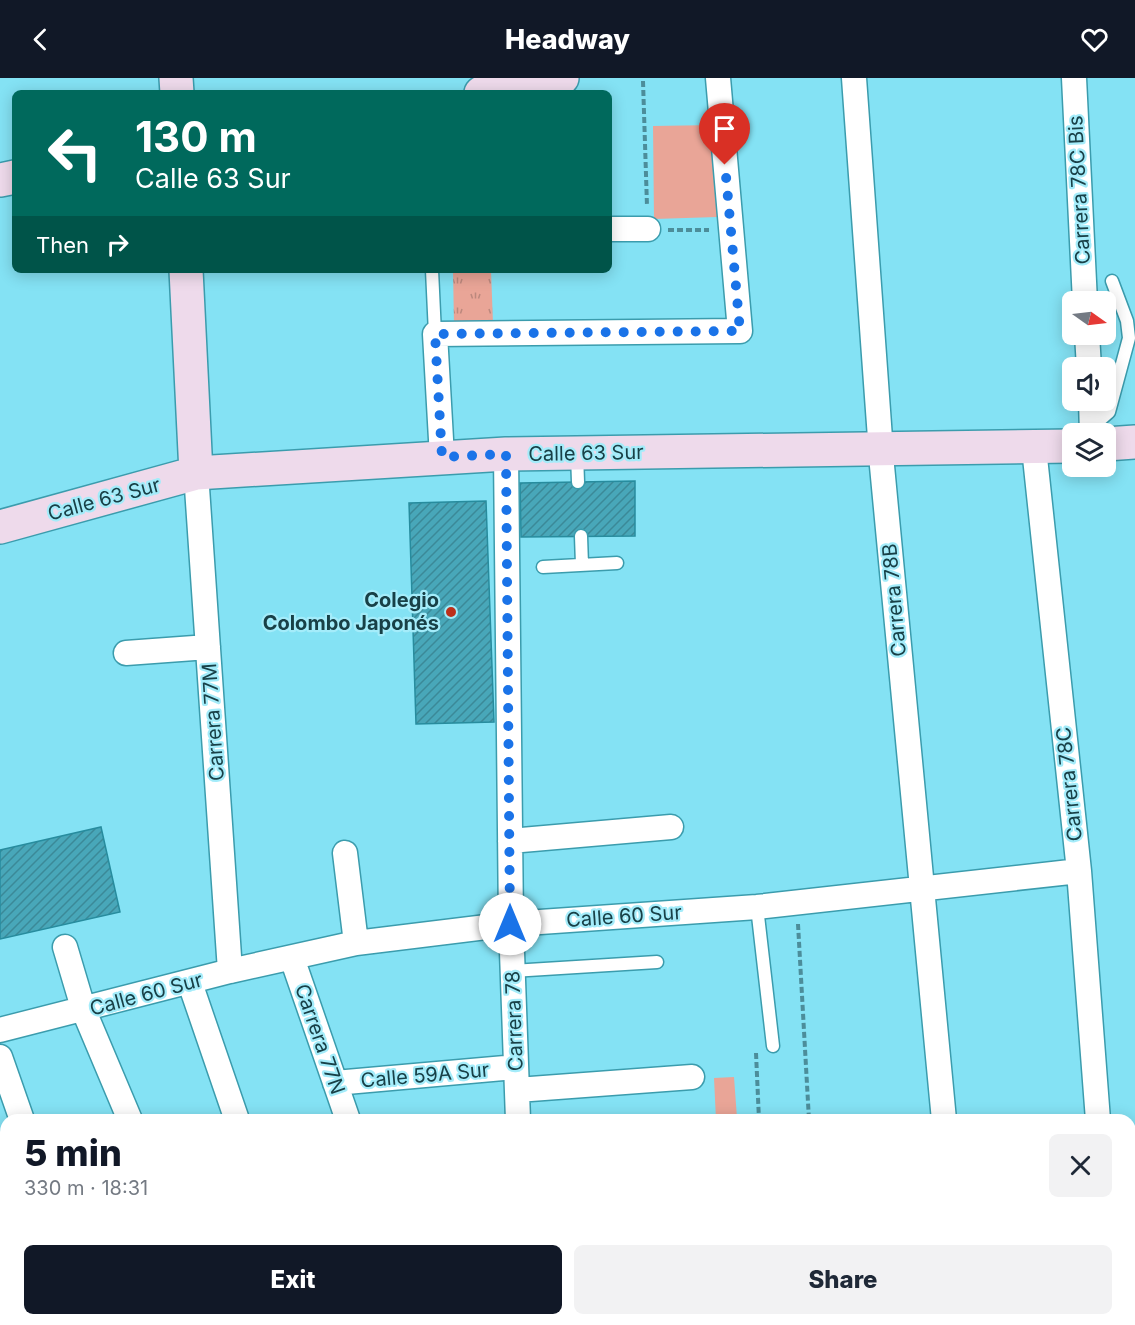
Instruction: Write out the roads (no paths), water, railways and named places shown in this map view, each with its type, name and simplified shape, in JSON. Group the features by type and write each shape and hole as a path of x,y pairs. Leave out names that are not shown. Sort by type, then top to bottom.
{"main road":[{"path":"497,90 562,78"},
{"path":"186,273 196,473"},
{"name":"Calle 63 Sur","path":"1116,437 1135,442"},
{"name":"Calle 63 Sur","path":"0,527 196,473 506,454 578,467 881,450 1034,448 1062,438"}],"street":[{"path":"442,457 435,334 740,331 718,78"},
{"name":"Carrera 78B","path":"854,78 881,450 920,888 943,1114"},
{"name":"Carrera 78C Bis","path":"1074,78 1084,291"},
{"path":"612,229 648,229"},
{"name":"Carrera 78C","path":"1034,448 1079,872 1098,1114"},
{"name":"Carrera 78","path":"506,454 510,924 518,1114"},
{"name":"Carrera 77M","path":"196,473 230,971"},
{"path":"126,653 208,647"},
{"path":"510,841 671,827"},
{"path":"345,853 356,943"},
{"name":"Calle 60 Sur","path":"0,1030 84,1011 230,971 356,943 510,924 758,915 920,888 1079,872"},
{"path":"65,947 84,1011 127,1114"},
{"name":"Carrera 77N","path":"292,958 346,1114"},
{"path":"190,983 235,1114"},
{"path":"0,1057 20,1114"},
{"name":"Calle 59A Sur","path":"335,1083 516,1078 692,1077"}],"lane":[{"path":"432,273 435,334"},
{"path":"1097,423 1109,412 1129,338 1127,321 1112,281"},
{"path":"581,536 582,565"},
{"path":"543,567 617,563"},
{"path":"758,915 773,1047"},
{"path":"512,971 657,962"}],"place":[{"name":"Colegio Colombo Japonés","path":"451,612"}]}
